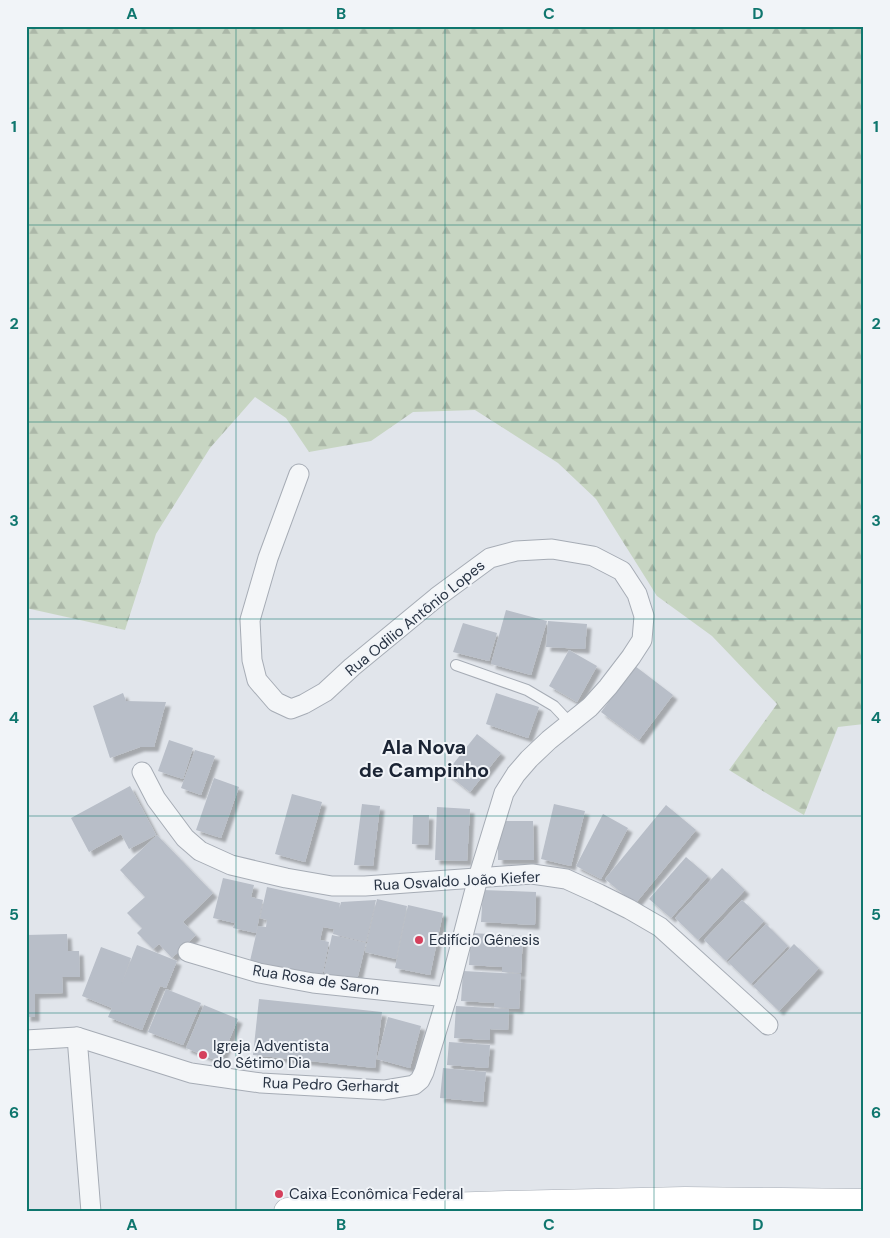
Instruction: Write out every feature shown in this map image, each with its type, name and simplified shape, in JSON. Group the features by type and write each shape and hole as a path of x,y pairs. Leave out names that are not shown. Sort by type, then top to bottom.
{"main road":[{"path":"288,1212 685,1201 864,1203"}],"street":[{"name":"Rua Odilio Antônio Lopes","path":"300,474 268,558 250,620 252,660 257,680 276,702 291,708 304,704 325,692 352,667 437,597 490,558 516,551 552,549 593,556 622,571 636,594 644,616 642,640 631,657 590,707 529,759 516,774 504,793 478,878 447,997 424,1072"},
{"name":"Rua Osvaldo João Kiefer","path":"142,772 156,799 185,838 200,851 231,865 286,878 332,886 365,886 532,874 566,879 629,909 660,927 768,1025"},
{"name":"Rua Rosa de Saron","path":"188,952 259,973 313,983 447,997"},
{"name":"Rua Pedro Gerhardt","path":"26,1040 77,1037 192,1073 261,1083 384,1090 414,1085 420,1080 424,1072"},
{"path":"77,1037 91,1212"}],"lane":[{"path":"456,665 527,690 554,706 570,723"}],"green space":[{"path":"26,26 864,26 864,724 838,727 804,815 729,770 777,704 712,636 657,596 596,499 558,463 475,410 413,412 371,441 309,452 286,418 255,397 210,448 156,534 125,630 26,608"}],"building":[{"path":"506,610 547,621 531,675 491,664"},
{"path":"548,621 587,624 585,649 546,647"},
{"path":"463,623 497,633 489,661 453,652"},
{"path":"569,650 597,666 577,702 549,686"},
{"path":"635,666 673,695 639,740 601,712"},
{"path":"123,693 126,701 166,702 154,747 140,747 110,758 93,706"},
{"path":"496,693 539,707 528,738 486,724"},
{"path":"477,734 501,753 470,792 446,773"},
{"path":"169,740 193,748 183,779 158,771"},
{"path":"195,750 215,756 201,795 181,788"},
{"path":"214,778 239,787 221,838 196,830"},
{"path":"130,786 156,835 129,849 121,834 89,852 71,818"},
{"path":"292,794 322,802 305,862 275,854"},
{"path":"362,804 380,806 373,866 354,865"},
{"path":"554,804 585,811 571,866 541,859"},
{"path":"666,805 696,830 635,904 605,879"},
{"path":"437,807 470,809 467,861 435,860"},
{"path":"603,814 628,828 601,879 576,866"},
{"path":"413,815 429,815 428,845 412,844"},
{"path":"498,821 533,821 534,860 498,860"},
{"path":"157,835 213,893 183,922 196,935 172,958 159,944 153,949 137,933 142,928 127,913 145,897 120,870"},
{"path":"686,857 708,876 671,918 649,899"},
{"path":"722,868 745,890 698,940 675,918"},
{"path":"223,878 254,885 251,897 263,900 256,933 233,928 235,923 213,918"},
{"path":"267,887 340,903 339,910 341,902 376,900 366,942 333,934 334,929 323,927 320,940 329,942 322,977 266,967 266,964 250,961 258,926 266,927 267,920 260,918"},
{"path":"483,890 536,892 535,925 481,922"},
{"path":"377,899 407,906 396,959 365,952 367,943 369,943 367,942"},
{"path":"742,900 764,921 726,961 704,940"},
{"name":"Edifício Gênesis","path":"408,905 443,913 430,975 395,968"},
{"path":"766,924 788,946 751,984 728,962"},
{"path":"471,933 523,936 521,973 502,972 502,967 469,965"},
{"path":"67,934 68,951 79,951 80,977 62,977 63,993 35,994 35,1017 26,1017 26,935"},
{"path":"332,935 366,943 357,980 324,973"},
{"path":"794,944 819,968 779,1011 753,986"},
{"path":"137,945 177,961 166,988 160,986 142,1030 108,1017 112,1008 82,996 101,947 131,958 121,985"},
{"path":"463,971 521,974 519,1009 494,1007 495,1003 461,1001"},
{"path":"166,989 201,1003 183,1045 148,1032"},
{"path":"259,999 382,1012 375,1068 253,1055"},
{"path":"204,1005 238,1019 220,1062 186,1048"},
{"path":"456,1006 509,1009 508,1030 490,1029 490,1040 454,1038"},
{"path":"388,1017 421,1026 410,1068 377,1059"},
{"path":"449,1042 490,1045 488,1068 447,1065"},
{"path":"443,1068 486,1072 483,1102 440,1098"}],"place":[{"name":"Edifício Gênesis","path":"419,940"},
{"name":"Igreja Adventista do Sétimo Dia","path":"203,1055"},
{"name":"Caixa Econômica Federal","path":"279,1194"}],"district":[{"name":"Ala Nova de Campinho","path":"424,758"}]}
